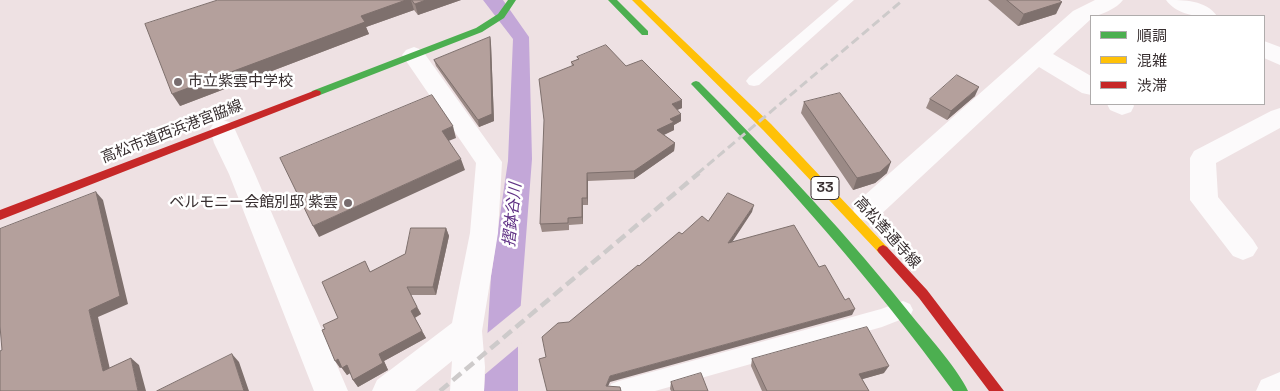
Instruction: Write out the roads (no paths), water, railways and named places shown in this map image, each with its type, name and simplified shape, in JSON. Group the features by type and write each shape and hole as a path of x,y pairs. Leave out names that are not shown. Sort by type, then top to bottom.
{"main road":[{"name":"高松市道西浜港宮脇線","path":"0,215 487,26 504,12 512,0"},
{"path":"612,0 653,41"},
{"name":"高松善通寺線","path":"636,0 767,127 847,210 923,294 997,391"},
{"name":"33","path":"688,76 756,144 831,226 903,310 961,391"}],"street":[{"path":"868,210 1037,54 1081,16 1112,0"},
{"path":"1177,0 1204,15"},
{"path":"1265,49 1280,57"},
{"path":"1037,54 1090,86"},
{"path":"414,55 489,162 484,233 466,331 469,367 467,391"},
{"path":"1243,248 1204,200 1203,158 1280,117"},
{"path":"223,128 227,143 242,174 331,391"},
{"path":"389,391 466,331"},
{"path":"1272,391 1280,388"}],"lane":[{"path":"754,81 847,0"},
{"path":"619,391 882,318 903,310"}],"water":[{"name":"摺鉢谷川","path":"483,0 503,0 529,37 532,159 518,341 518,391 484,391 491,276 508,161 513,39"}],"railway":[{"path":"697,174 903,0"},
{"path":"440,391 699,173"}],"place":[{"name":"市立紫雲中学校","path":"178,82"},
{"name":"ベルモニー会館別邸 紫雲","path":"348,203"}]}
